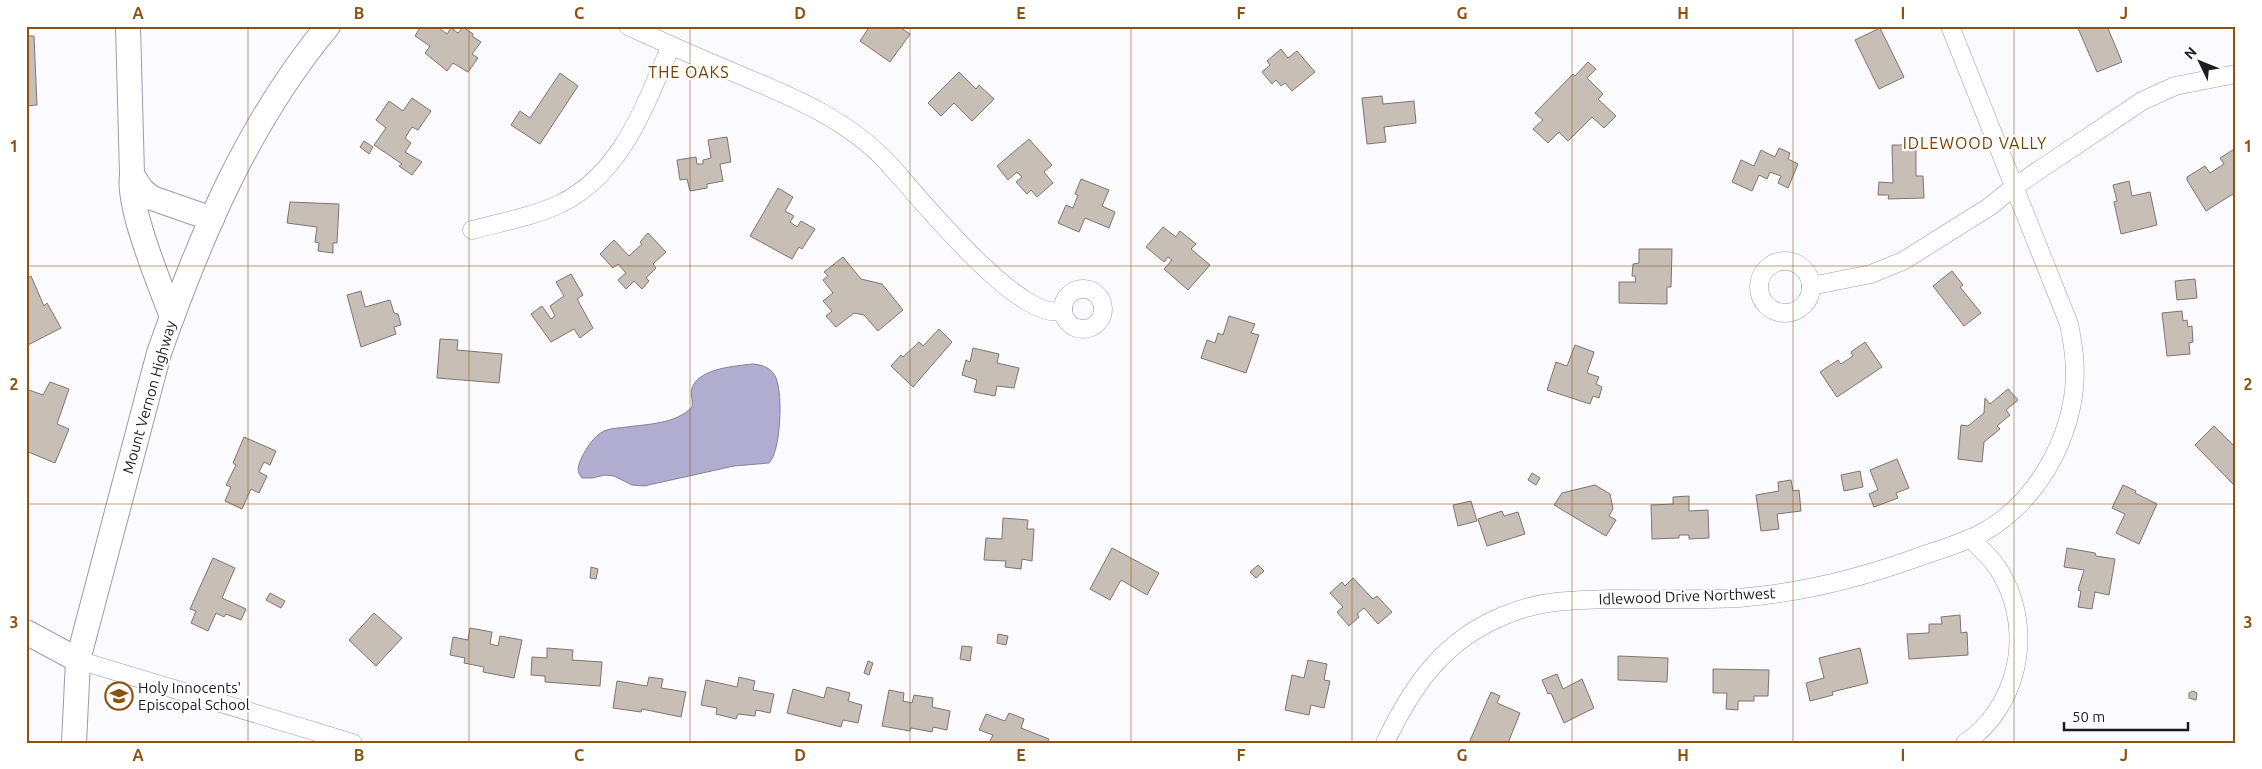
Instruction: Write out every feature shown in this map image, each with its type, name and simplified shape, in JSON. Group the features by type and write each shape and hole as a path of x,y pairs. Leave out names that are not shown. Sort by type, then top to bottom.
{"street":[{"path":"128,26 132,175 130,188 136,213 172,318"},
{"name":"Mount Vernon Highway","path":"74,743 78,660 159,353 212,219 253,133 290,75 328,26"},
{"path":"628,26 796,98 841,124 887,162 951,236 988,272 1031,303 1058,312 1063,310"},
{"name":"Idlewood Drive Northwest","path":"1385,743 1402,706 1434,664 1471,633 1507,614 1546,602 1737,598 1803,590 1879,571 1981,533 2006,516 2025,498 2040,479 2062,438 2073,393 2074,357 2069,324 1950,26"},
{"path":"472,230 537,213 560,204 583,190 604,173 630,138 671,46"},
{"path":"1811,286 1871,274 1903,261 1989,207 2014,187 2142,101 2175,86 2236,74"},
{"path":"132,175 142,190 152,198 212,219"},
{"path":"1965,743 1988,722 1999,708 2014,676 2019,655 2020,637 2013,598 2004,578 1994,563 1970,538"},
{"path":"26,632 78,660 354,743"}],"shaded area":[{"path":"753,364 770,369 776,378 780,396 778,435 773,457 769,463 734,466 644,486 632,485 614,476 605,475 582,478 580,475 579,463 586,449 600,433 609,429 653,424 678,417 692,407 692,388 702,376 719,369"}],"building":[{"path":"421,26 436,26 447,34 451,28 458,33 463,27 473,34 472,36 481,42 472,54 478,58 468,72 453,63 447,71 425,53 430,46 415,36"},
{"path":"870,26 898,26 910,34 890,62 860,41"},
{"path":"2077,26 2107,26 2122,62 2097,72"},
{"path":"1880,28 1904,77 1879,89 1855,40"},
{"path":"26,36 34,36 37,105 26,106"},
{"path":"1281,49 1288,58 1297,51 1315,72 1292,91 1285,83 1281,86 1276,80 1272,84 1262,72 1270,65 1267,61"},
{"path":"1588,62 1596,69 1587,78 1603,94 1598,99 1616,116 1604,128 1592,117 1568,141 1559,132 1548,143 1533,129 1543,120 1535,113 1573,74 1575,76"},
{"path":"959,72 976,89 979,85 994,99 972,121 954,103 941,116 928,103"},
{"path":"560,73 578,86 540,144 511,125 520,111 530,118"},
{"path":"1382,96 1383,104 1414,101 1416,123 1384,127 1386,142 1367,144 1362,98"},
{"path":"412,98 431,111 418,130 412,127 405,138 411,143 405,152 422,162 412,175 399,166 402,164 374,145 386,128 376,120 389,101 403,111"},
{"path":"727,137 731,162 720,164 723,181 707,184 707,188 690,191 687,179 680,180 677,160 696,157 697,164 703,164 703,160 711,158 708,140"},
{"path":"1029,139 1052,165 1044,172 1053,183 1037,197 1031,190 1027,194 1016,182 1022,177 1017,172 1008,180 997,166"},
{"path":"364,141 373,147 369,154 360,147"},
{"path":"1892,145 1916,145 1916,176 1923,176 1924,198 1888,199 1889,195 1878,195 1879,182 1893,183"},
{"path":"1779,148 1790,153 1788,159 1798,164 1788,188 1778,183 1781,176 1770,172 1767,179 1759,175 1752,191 1732,182 1741,160 1754,166 1761,150 1775,157"},
{"path":"2236,148 2236,192 2206,211 2187,177 2205,166 2210,173 2224,164 2220,158"},
{"path":"1081,179 1109,190 1102,206 1115,212 1109,228 1085,218 1079,232 1058,223 1066,205 1073,208 1078,195 1075,194"},
{"path":"2129,181 2132,196 2150,192 2157,225 2121,234 2114,202 2117,201 2113,185"},
{"path":"778,188 793,197 785,211 794,216 790,222 797,227 801,221 815,229 802,249 799,247 792,259 750,236"},
{"path":"290,202 339,204 337,243 333,243 333,253 318,251 319,243 315,242 317,227 287,223"},
{"path":"1163,227 1176,237 1180,231 1196,244 1191,249 1210,265 1188,290 1164,269 1172,260 1168,257 1164,262 1146,247"},
{"path":"648,233 666,252 653,264 656,268 646,278 649,281 642,289 634,281 626,289 618,280 626,273 618,264 613,268 600,254 614,240 629,256 642,244 640,242"},
{"path":"1639,249 1672,249 1671,287 1667,287 1667,304 1619,303 1619,282 1636,282 1635,276 1632,276 1633,264 1639,263"},
{"path":"843,257 861,279 882,284 903,310 878,331 864,315 854,313 836,327 826,316 832,311 823,301 833,293 823,280 828,276 824,272"},
{"path":"1952,271 1963,285 1960,287 1981,313 1964,326 1933,286"},
{"path":"571,274 583,295 577,299 593,328 580,338 574,329 551,342 531,314 542,306 551,319 555,316 550,306 564,296 556,282"},
{"path":"31,276 44,306 47,303 61,328 26,346 26,279"},
{"path":"2195,279 2197,298 2177,300 2175,281"},
{"path":"361,291 365,307 390,300 394,313 398,314 401,325 394,327 396,334 361,347 347,295"},
{"path":"2182,311 2183,321 2187,320 2188,327 2192,326 2193,342 2189,343 2190,354 2167,356 2162,313"},
{"path":"1229,316 1255,324 1251,333 1259,335 1246,373 1201,358 1207,340 1215,343 1218,333 1223,335"},
{"path":"939,329 952,342 913,387 891,366 901,355 903,357 919,342 923,346"},
{"path":"440,339 458,340 457,350 502,354 499,383 437,378"},
{"path":"1865,342 1882,367 1837,397 1820,372 1838,360 1841,364 1853,356 1851,352"},
{"path":"1575,345 1594,352 1587,373 1599,377 1596,384 1602,387 1599,398 1593,396 1590,404 1547,390 1556,362 1567,366"},
{"path":"973,348 999,354 997,363 1019,368 1014,388 997,386 995,396 974,392 977,380 962,375 966,360 970,362"},
{"path":"50,382 69,389 57,424 69,429 55,463 26,451 26,389 43,395"},
{"path":"2008,389 2018,400 2006,410 2010,415 1997,426 2000,429 1984,442 1982,462 1958,459 1961,425 1968,426 1984,413 1985,398 1990,404"},
{"path":"2214,426 2236,448 2236,481 2233,484 2195,445"},
{"path":"244,437 276,451 270,465 264,462 259,472 267,476 259,493 251,489 242,509 225,501 231,487 226,485 236,465 233,463"},
{"path":"1897,459 1909,488 1896,493 1898,498 1874,507 1869,494 1878,490 1870,470"},
{"path":"1860,471 1863,487 1844,491 1841,475"},
{"path":"1532,473 1540,478 1536,485 1528,480"},
{"path":"1791,480 1793,491 1799,490 1801,511 1777,514 1779,529 1761,531 1756,495 1779,491 1778,482"},
{"path":"1595,485 1610,494 1613,509 1609,516 1616,520 1606,536 1554,505 1562,493"},
{"path":"2123,485 2157,504 2139,544 2116,533 2125,514 2112,508"},
{"path":"1689,496 1689,511 1708,510 1709,538 1689,539 1689,535 1679,535 1679,538 1652,539 1651,505 1673,504 1673,497"},
{"path":"1471,501 1477,521 1458,526 1453,505"},
{"path":"1502,511 1504,516 1518,512 1525,534 1487,546 1478,519"},
{"path":"1003,518 1028,520 1027,529 1034,529 1032,561 1022,559 1021,569 1005,567 1006,561 984,560 986,538 1002,539"},
{"path":"1112,548 1159,573 1147,595 1121,580 1110,600 1090,589"},
{"path":"2067,548 2115,559 2109,595 2095,592 2092,609 2078,607 2081,591 2078,590 2084,570 2064,567"},
{"path":"213,558 235,568 222,598 246,609 241,620 226,614 224,617 216,613 208,631 191,623 196,611 190,609"},
{"path":"1258,565 1264,571 1256,578 1250,572"},
{"path":"591,567 598,569 596,579 590,578"},
{"path":"1353,578 1373,599 1377,596 1392,612 1378,624 1364,608 1357,614 1359,617 1349,626 1337,612 1343,607 1330,593 1342,582 1345,586"},
{"path":"270,593 285,601 281,608 266,600"},
{"path":"374,613 402,638 376,666 349,640"},
{"path":"1960,615 1961,633 1967,632 1968,655 1909,659 1907,634 1929,633 1929,624 1942,624 1941,617"},
{"path":"470,628 492,632 490,644 498,646 500,636 522,640 514,678 483,672 484,667 464,663 465,658 450,655 453,637 468,640"},
{"path":"998,634 1008,636 1006,645 997,643"},
{"path":"962,646 972,647 970,661 960,659"},
{"path":"547,648 573,650 572,660 602,662 600,686 545,682 545,676 531,675 532,657 547,658"},
{"path":"1860,648 1868,683 1832,692 1833,695 1810,701 1806,683 1824,678 1819,658"},
{"path":"1618,656 1668,658 1667,682 1618,680"},
{"path":"1308,660 1327,664 1324,680 1330,681 1324,708 1311,705 1309,715 1285,710 1292,675 1304,678"},
{"path":"868,661 873,663 869,675 864,673"},
{"path":"1713,669 1769,670 1768,696 1754,696 1754,701 1738,701 1738,710 1726,709 1727,693 1713,693"},
{"path":"1557,674 1563,689 1582,679 1594,708 1564,723 1551,693 1548,694 1542,680"},
{"path":"649,677 663,679 661,688 686,692 681,717 642,709 641,712 613,708 617,681 647,686"},
{"path":"739,677 755,681 753,690 774,694 770,713 756,710 755,716 738,714 736,719 716,714 717,708 701,705 706,680 737,687"},
{"path":"827,687 850,693 848,701 862,705 858,723 843,720 841,727 787,713 793,689 824,698"},
{"path":"889,690 904,693 903,701 912,703 914,695 933,698 932,707 950,711 947,730 933,727 932,732 911,728 910,731 882,726"},
{"path":"2193,691 2197,693 2196,700 2189,698 2189,693"},
{"path":"1491,692 1500,696 1497,703 1520,713 1508,743 1469,743"},
{"path":"1009,713 1024,719 1021,728 1049,739 1047,743 993,743 990,741 993,735 979,730 986,714 1005,721"}],"place":[{"name":"Holy Innocents' Episcopal School","path":"119,696"}],"district":[{"name":"THE OAKS","path":"689,72"},
{"name":"IDLEWOOD VALLY","path":"1975,143"}]}
